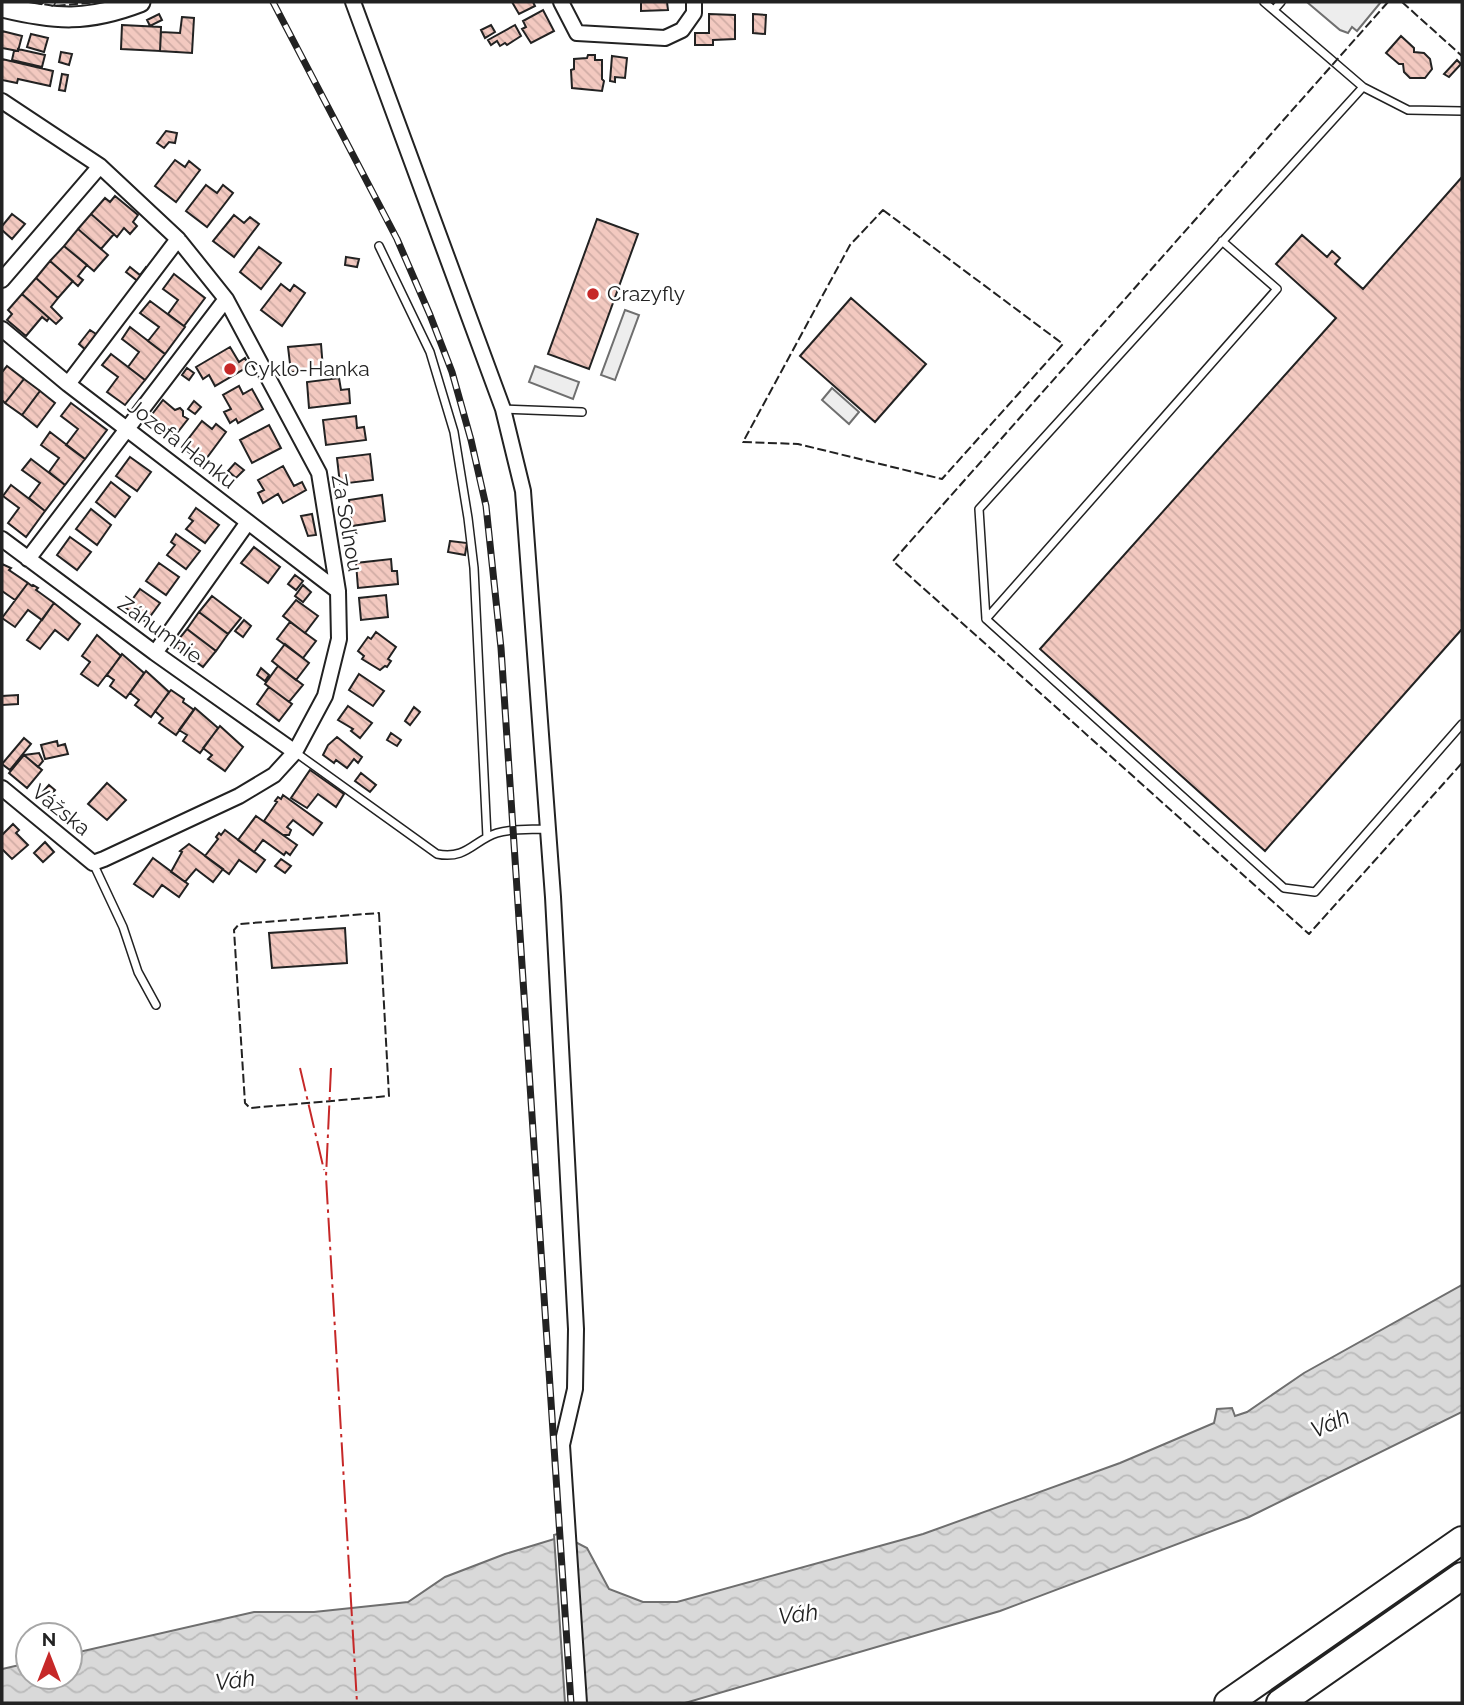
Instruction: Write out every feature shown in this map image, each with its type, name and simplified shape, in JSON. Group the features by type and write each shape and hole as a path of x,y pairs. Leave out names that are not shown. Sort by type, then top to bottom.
{"highway":[{"path":"1228,1703 1462,1540"},
{"path":"1280,1703 1462,1576"}],"main road":[{"path":"2,8 112,11 140,2"}],"street":[{"path":"353,2 503,409 525,506 553,897 576,1329 575,1389 562,1445 579,1703"},
{"path":"561,2 577,33 665,38 682,30 694,13 694,2"},
{"name":"Za Soľnou","path":"2,101 100,166 178,239 226,299 319,473 338,590 339,639 325,696 295,752 274,775 239,796 93,863"},
{"path":"2,280 100,166"},
{"path":"68,384 178,239"},
{"path":"28,559 226,299"},
{"name":"Jozefa Hanku","path":"2,329 68,384 338,590"},
{"path":"155,653 248,523"},
{"name":"Záhumnie","path":"2,539 155,653 295,752"},
{"name":"Vážska","path":"2,788 93,863"}],"lane":[{"path":"1264,2 1363,87 1408,110 1462,111"},
{"path":"1274,10 1281,2"},
{"path":"1363,87 979,509 986,619 1283,888 1315,892 1462,724"},
{"path":"986,619 1277,289 1222,242"},
{"path":"379,246 430,352 447,407 458,456 474,568 487,837"},
{"path":"503,409 582,412"},
{"path":"295,752 396,822 430,851 446,856 455,855 476,846 487,837 506,831 547,829"},
{"path":"93,863 123,927 138,972 156,1005"}],"shaded area":[{"path":"1309,2 1381,2 1357,31 1352,27 1348,33 1340,30"},
{"path":"625,310 639,315 615,380 601,375"},
{"path":"535,366 579,382 573,399 529,382"},
{"path":"832,388 859,412 849,424 822,400"}],"water":[{"name":"Váh","path":"1462,1285 1462,1412 1249,1517 1000,1611 685,1703 2,1703 2,1669 14,1666 14,1691 84,1691 84,1651 254,1612 314,1612 408,1602 445,1577 505,1554 564,1536 587,1548 609,1589 643,1602 677,1602 923,1534 1120,1463 1214,1423 1217,1409 1232,1408 1235,1416 1247,1412 1304,1373"}],"pier":[{"path":"564,1532 582,1703 565,1703 554,1535"}],"building":[{"path":"512,2 533,2 535,6 519,14"},
{"path":"641,2 667,2 668,10 641,11"},
{"path":"543,10 554,31 531,43 522,29 526,27 523,21"},
{"path":"159,14 162,20 150,26 147,20"},
{"path":"709,14 735,15 735,39 713,40 713,45 695,45 695,33 709,33"},
{"path":"753,14 766,15 765,34 753,33"},
{"path":"182,17 194,18 192,53 160,51 161,32 180,33"},
{"path":"122,25 161,27 160,51 121,49"},
{"path":"491,25 495,32 485,38 481,30"},
{"path":"515,25 521,36 507,45 505,43 500,46 497,41 491,45 488,40"},
{"path":"2,31 22,36 18,51 2,48"},
{"path":"31,34 48,38 44,52 27,47"},
{"path":"1401,36 1414,48 1414,52 1424,53 1430,59 1432,69 1425,78 1410,78 1404,72 1403,64 1399,64 1386,53"},
{"path":"18,49 45,55 42,67 12,60 14,51"},
{"path":"61,52 72,54 69,65 59,62"},
{"path":"588,55 595,55 595,60 602,60 602,91 572,88 571,70 574,69 574,59 587,58"},
{"path":"612,56 627,58 625,78 615,77 615,82 610,81"},
{"path":"2,59 53,71 50,86 18,79 17,83 2,80"},
{"path":"1457,60 1461,64 1449,77 1444,74"},
{"path":"62,74 68,75 65,91 59,90"},
{"path":"166,131 177,133 175,143 169,142 164,148 157,143"},
{"path":"175,160 185,167 189,161 200,170 176,202 155,186"},
{"path":"1462,177 1462,629 1265,851 1040,649 1336,318 1276,264 1302,235 1327,257 1332,251 1340,258 1335,264 1363,289"},
{"path":"206,185 217,193 223,185 233,193 207,227 186,211"},
{"path":"115,196 138,215 133,222 137,226 130,234 124,228 117,237 91,214 105,198 110,202"},
{"path":"12,214 25,224 12,239 2,230 2,226"},
{"path":"91,214 114,234 101,249 78,229"},
{"path":"234,215 244,223 250,217 259,224 234,257 213,241"},
{"name":"Crazyfly","path":"597,219 638,234 589,369 548,354"},
{"path":"78,229 108,255 94,271 64,246"},
{"path":"64,246 87,265 78,276 83,280 78,286 50,261"},
{"path":"259,247 281,263 261,289 240,272"},
{"path":"346,257 359,259 357,267 345,265"},
{"path":"50,261 73,281 58,298 36,278"},
{"path":"130,267 140,275 146,267 149,269 139,282 126,272"},
{"path":"174,274 205,298 184,326 168,314 178,300 163,289"},
{"path":"36,278 58,298 51,307 62,318 56,324 22,294"},
{"path":"281,284 290,291 294,285 305,293 282,326 261,310"},
{"path":"22,294 49,318 47,321 42,317 26,336 7,320 12,314 8,310"},
{"path":"851,298 926,364 875,422 800,356"},
{"path":"150,301 185,327 165,354 148,341 159,327 140,313"},
{"path":"130,327 165,354 145,380 128,367 139,352 122,339"},
{"path":"90,330 99,336 87,351 79,344"},
{"path":"321,344 323,369 291,372 288,347"},
{"path":"230,347 239,362 245,358 249,366 215,386 209,375 203,379 196,367"},
{"path":"111,354 145,380 125,405 107,392 118,377 102,365"},
{"path":"7,366 24,379 5,403 2,400 2,372"},
{"path":"187,368 194,373 189,380 182,375"},
{"path":"339,378 341,390 349,389 350,403 309,408 307,382"},
{"path":"24,379 40,391 22,415 5,403"},
{"path":"239,386 243,394 252,389 263,409 238,423 236,419 230,423 224,412 231,409 223,395"},
{"path":"40,391 55,403 37,427 22,415"},
{"path":"163,400 175,410 180,408 183,416 188,419 174,437 155,426 157,423 150,417"},
{"path":"194,401 201,407 195,414 188,409"},
{"path":"71,403 107,430 85,459 66,445 78,429 61,416"},
{"path":"356,416 357,428 364,427 366,440 326,445 323,420"},
{"path":"202,421 212,429 216,424 226,432 203,463 182,447"},
{"path":"269,425 281,448 252,463 240,440"},
{"path":"50,432 85,459 65,485 49,472 59,458 41,445"},
{"path":"370,454 373,480 340,484 337,458"},
{"path":"130,457 151,472 137,491 116,476"},
{"path":"31,459 65,485 45,511 29,498 40,483 22,470"},
{"path":"235,463 244,470 236,478 228,471"},
{"path":"283,466 294,486 302,482 306,490 283,503 278,494 263,503 258,493 264,490 258,480"},
{"path":"111,482 130,497 115,517 96,502"},
{"path":"11,485 45,511 26,537 8,523 19,508 3,496"},
{"path":"382,495 385,521 352,526 349,500"},
{"path":"196,508 219,525 205,543 186,529 193,521 189,518"},
{"path":"91,509 111,525 97,545 76,529"},
{"path":"312,514 316,535 308,536 301,516"},
{"path":"176,534 200,551 186,569 167,555 175,545 171,542"},
{"path":"70,537 91,552 77,570 57,555"},
{"path":"450,541 467,543 465,555 448,552"},
{"path":"254,547 280,567 268,583 241,563"},
{"path":"391,559 392,571 397,571 398,584 358,588 356,563"},
{"path":"159,563 179,577 166,595 146,581"},
{"path":"2,564 28,583 15,600 2,591"},
{"path":"295,575 303,581 296,590 288,584"},
{"path":"28,583 38,588 36,590 54,603 42,620 28,610 15,627 2,618"},
{"path":"303,585 311,592 303,602 295,596"},
{"path":"140,589 160,603 146,622 126,608"},
{"path":"386,595 388,617 361,620 359,598"},
{"path":"212,596 241,618 228,634 199,612"},
{"path":"296,600 318,616 305,633 283,616"},
{"path":"54,603 80,624 68,640 55,630 40,649 27,640"},
{"path":"199,612 228,634 216,651 187,629"},
{"path":"244,620 251,626 243,637 235,631"},
{"path":"290,622 316,641 303,658 277,639"},
{"path":"187,629 216,651 203,667 174,645"},
{"path":"376,632 396,647 388,659 391,661 387,667 380,670 362,659 364,656 358,651 368,637 371,639"},
{"path":"97,635 121,656 98,686 81,674 90,662 82,656"},
{"path":"285,644 309,663 296,680 272,661"},
{"path":"122,654 144,673 126,698 110,686 114,680 107,675"},
{"path":"278,666 303,685 289,702 265,684"},
{"path":"261,668 269,675 265,681 257,675"},
{"path":"146,671 169,692 151,717 135,705 139,700 130,693"},
{"path":"359,674 384,691 373,706 349,690"},
{"path":"269,687 292,704 279,721 257,704"},
{"path":"171,690 194,710 176,735 159,723 163,718 155,711"},
{"path":"18,695 18,704 2,705 2,696"},
{"path":"348,706 372,723 360,738 351,731 353,729 338,720"},
{"path":"414,707 420,712 410,725 405,721"},
{"path":"195,708 218,728 200,753 183,741 187,735 179,730"},
{"path":"220,726 243,747 225,771 208,759 212,755 203,748"},
{"path":"391,733 401,740 397,746 387,740"},
{"path":"337,737 362,757 358,763 354,759 347,768 323,755 328,745"},
{"path":"24,738 31,744 10,770 2,764"},
{"path":"57,741 58,746 65,744 68,754 45,759 41,745"},
{"path":"39,753 43,761 38,767 24,755"},
{"path":"24,755 42,770 27,788 9,773"},
{"path":"310,770 344,794 336,807 318,794 307,808 291,798"},
{"path":"361,773 376,785 370,792 355,781"},
{"path":"107,783 126,800 107,820 88,804"},
{"path":"49,785 55,790 46,800 40,795"},
{"path":"283,795 322,823 313,835 293,820 287,827 291,830 289,835 283,835 264,821 277,802 275,801"},
{"path":"256,816 297,845 290,855 286,852 284,855 263,840 254,852 238,840"},
{"path":"13,824 19,830 16,833 28,845 12,859 2,849 2,835"},
{"path":"225,830 265,860 256,872 239,860 229,874 205,856 218,839 216,837 219,833 221,835"},
{"path":"45,842 54,852 43,862 34,853"},
{"path":"189,844 223,869 213,882 196,869 185,882 171,872 182,852 180,851"},
{"path":"153,858 188,884 179,897 162,885 153,897 134,884"},
{"path":"281,859 291,866 285,873 275,866"},
{"path":"345,928 347,963 272,968 269,933"}],"railway":[{"path":"273,2 397,239 430,315 452,372 486,506 501,648 571,1703"}],"fence":[{"path":"32,2 54,6 98,2"},
{"path":"1388,2 893,561 1309,934 1462,763"},
{"path":"1402,2 1462,56"},
{"path":"883,210 1063,344 942,479 798,444 743,442 850,245 883,210"},
{"path":"379,913 389,1096 250,1108 245,1103 234,930 239,924 379,913"}],"power":[{"path":"300,1068 324,1170"},
{"path":"331,1068 326,1177 357,1703"}],"place":[{"name":"Crazyfly","path":"593,294"},
{"name":"Cyklo-Hanka","path":"230,369"}]}
